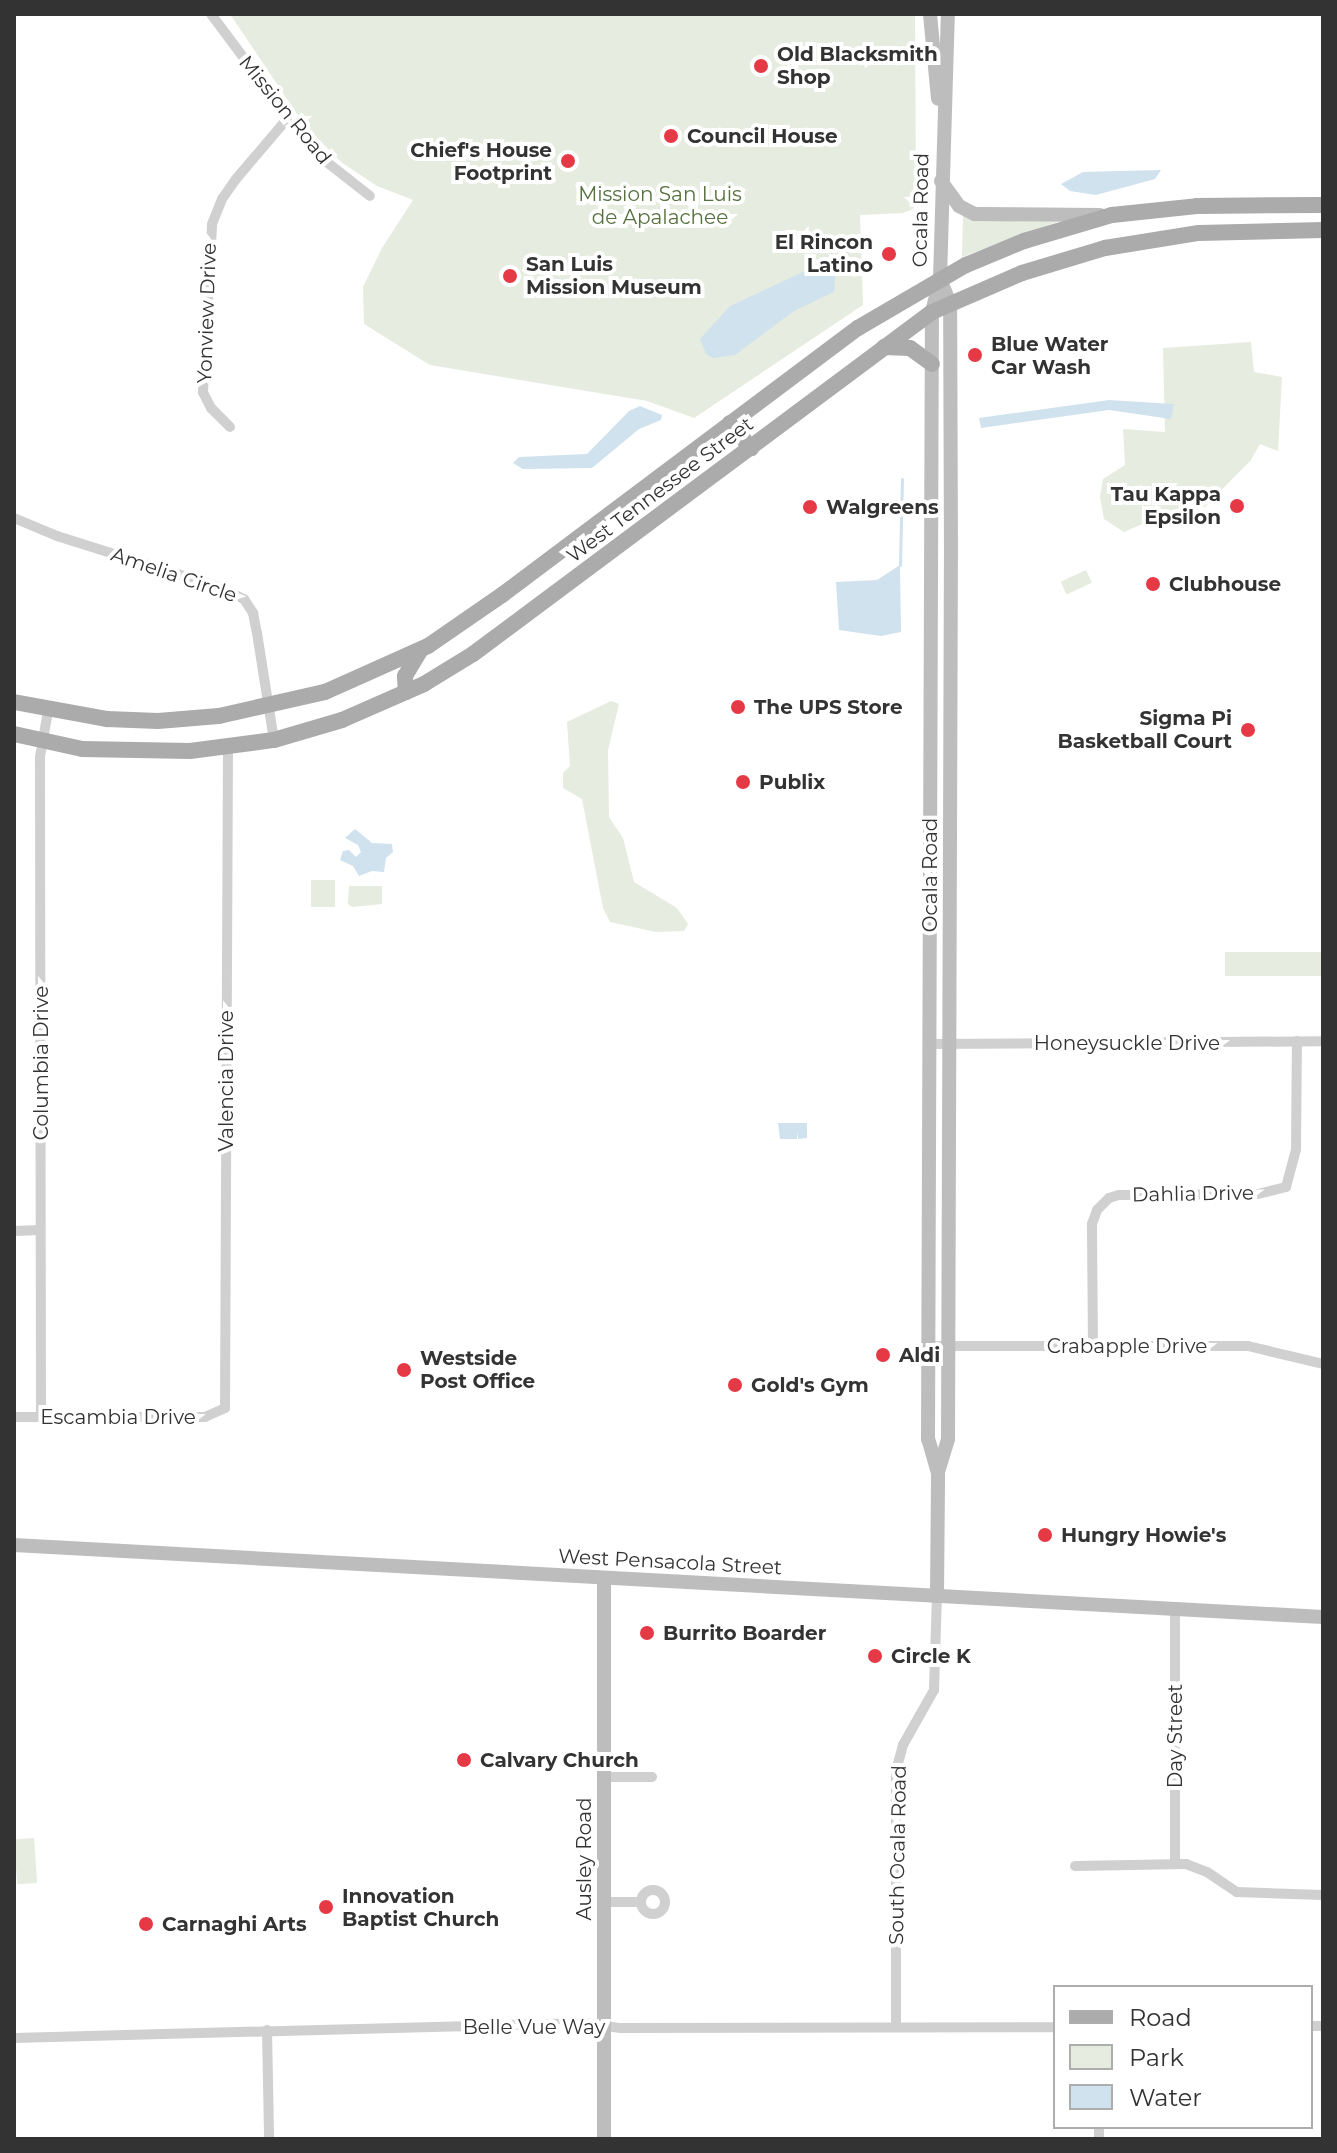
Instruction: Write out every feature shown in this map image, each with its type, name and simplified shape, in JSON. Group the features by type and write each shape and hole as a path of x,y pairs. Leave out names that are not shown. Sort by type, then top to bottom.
{"main road":[{"name":"Ocala Road","path":"930,14 941,67"},
{"name":"Ocala Road","path":"938,1473 928,1439 932,312 940,279 941,67 948,14"},
{"path":"941,181 959,206 975,214 1112,215"},
{"path":"1286,205 1288,231"},
{"name":"West Tennessee Street","path":"14,702 48,711 158,721 268,708 325,692 421,649 502,595 858,328 940,279 1024,241 1112,215 1197,206 1323,205"},
{"path":"1197,206 1199,233"},
{"name":"West Tennessee Street","path":"14,734 82,749 141,752 228,748 274,740 342,720 436,678 519,620 884,347 932,312 950,303 1060,260 1145,239 1199,233 1323,230"},
{"name":"Ocala Road","path":"937,1596 938,1473 948,1439 951,444 950,303 940,279"},
{"path":"884,347 910,348 932,364"},
{"path":"730,423 751,448"},
{"path":"502,595 519,620"},
{"path":"406,692 405,676 421,649"},
{"name":"West Pensacola Street","path":"14,1545 1323,1617"},
{"name":"Ausley Road","path":"604,1578 604,2139"}],"street":[{"name":"Mission Road","path":"211,14 287,119 331,168 370,196"},
{"name":"Yonview Drive","path":"230,427 211,408 203,392 212,224 222,199 236,179 287,119"},
{"path":"932,441 951,444"},
{"name":"Amelia Circle","path":"14,518 57,536 222,588 244,599 253,613 274,740"},
{"name":"Columbia Drive","path":"41,1417 43,1095 40,826 43,741 48,711"},
{"name":"Valencia Drive","path":"222,1412 228,1396 228,748"},
{"name":"Dahlia Drive","path":"1093,1346 1092,1224 1101,1205 1119,1195 1258,1194 1286,1187 1293,1172 1296,1149 1297,1041"},
{"name":"Honeysuckle Drive","path":"931,1044 1323,1041"},
{"path":"14,1231 40,1230"},
{"name":"Crabapple Drive","path":"928,1346 1248,1346 1323,1364"},
{"name":"Escambia Drive","path":"14,1417 205,1417 222,1412"},
{"name":"South Ocala Road","path":"896,2027 896,1771 903,1745 934,1690 937,1596"},
{"name":"Day Street","path":"1175,1609 1175,1863"},
{"path":"603,1777 652,1777"},
{"path":"1075,1866 1175,1863 1207,1872 1237,1892 1323,1895"},
{"path":"604,1902 640,1902"},
{"name":"Belle Vue Way","path":"14,2038 584,2023 604,2026 1053,2027"},
{"path":"267,2030 269,2139"}],"green space":[{"name":"Mission San Luis de Apalachee","path":"230,14 915,14 916,201 913,209 903,213 860,215 863,305 694,418 647,401 430,365 364,324 363,287 382,248 413,200 377,186 341,162 303,123"},
{"path":"963,214 1057,222 962,257"},
{"path":"1251,342 1254,372 1282,377 1278,451 1260,444 1251,460 1196,516 1147,522 1124,532 1104,519 1100,497 1103,479 1125,465 1123,429 1165,432 1163,348"},
{"path":"1086,570 1092,583 1067,595 1061,582"},
{"path":"611,701 619,704 608,750 609,817 623,838 634,882 677,908 688,924 684,931 656,932 610,922 603,908 582,799 563,788 563,773 570,766 567,722"},
{"path":"311,880 335,880 335,907 311,907"},
{"path":"349,886 382,886 382,904 352,907 348,904"},
{"path":"1225,952 1323,952 1323,976 1225,976"},
{"path":"34,1838 37,1883 17,1884 14,1839"}],"water":[{"path":"1161,170 1155,179 1096,195 1070,191 1061,184 1083,172"},
{"path":"803,272 835,276 834,292 794,311 735,355 713,358 706,354 700,339 730,306"},
{"path":"1109,400 1174,404 1171,419 1109,410 981,428 979,418"},
{"path":"640,406 662,415 661,420 639,429 592,468 523,469 513,463 519,457 587,454 629,411"},
{"path":"900,565 901,632 881,636 839,630 836,582 877,580"},
{"path":"355,829 372,843 392,844 393,852 386,858 384,872 372,871 359,876 353,866 340,860 343,851 349,850 356,857 361,852 358,845 345,838"},
{"path":"778,1123 807,1123 807,1138 798,1139 798,1131 797,1139 780,1139"}],"waterway":[{"path":"900,565 902,479"}],"place":[{"name":"Old Blacksmith Shop","path":"761,66"},
{"name":"Council House","path":"671,136"},
{"name":"Chief's House Footprint","path":"568,161"},
{"name":"El Rincon Latino","path":"889,254"},
{"name":"San Luis Mission Museum","path":"510,276"},
{"name":"Blue Water Car Wash","path":"975,355"},
{"name":"Tau Kappa Epsilon","path":"1237,506"},
{"name":"Walgreens","path":"810,507"},
{"name":"Clubhouse","path":"1153,584"},
{"name":"The UPS Store","path":"738,707"},
{"name":"Sigma Pi Basketball Court","path":"1248,730"},
{"name":"Publix","path":"743,782"},
{"name":"Aldi","path":"883,1355"},
{"name":"Westside Post Office","path":"404,1370"},
{"name":"Gold's Gym","path":"735,1385"},
{"name":"Hungry Howie's","path":"1045,1535"},
{"name":"Burrito Boarder","path":"647,1633"},
{"name":"Circle K","path":"875,1656"},
{"name":"Calvary Church","path":"464,1760"},
{"name":"Innovation Baptist Church","path":"326,1907"},
{"name":"Carnaghi Arts","path":"146,1924"}]}
